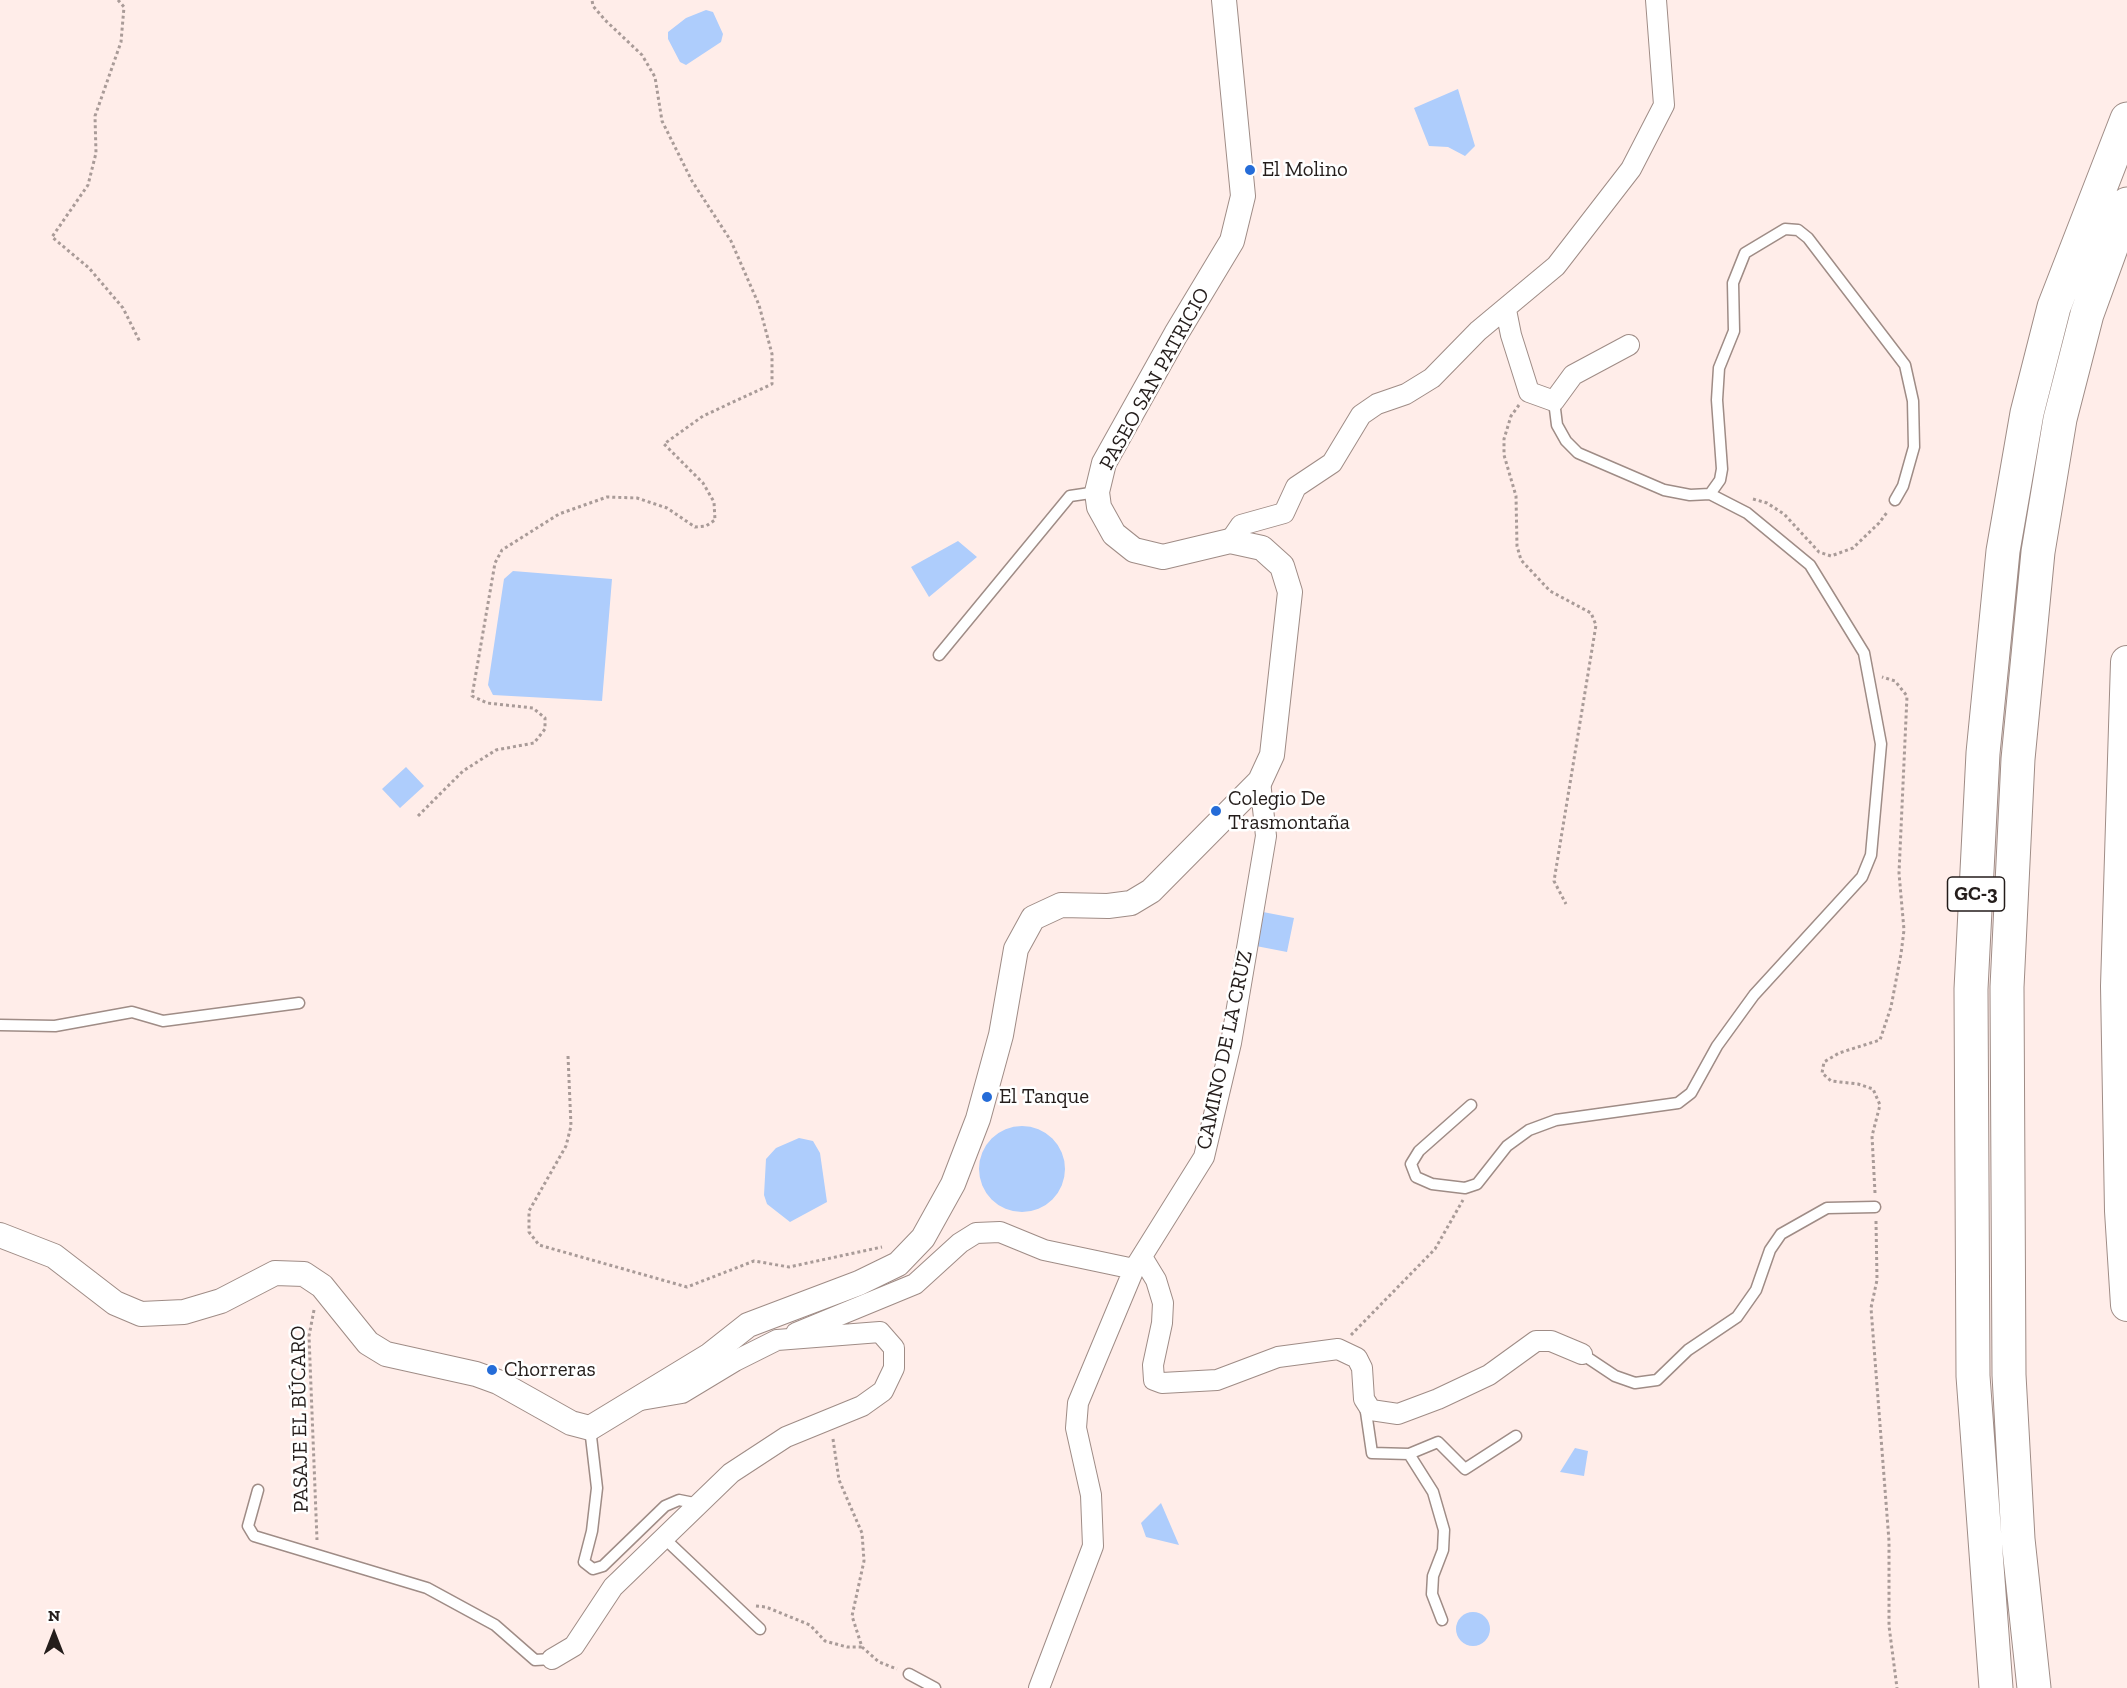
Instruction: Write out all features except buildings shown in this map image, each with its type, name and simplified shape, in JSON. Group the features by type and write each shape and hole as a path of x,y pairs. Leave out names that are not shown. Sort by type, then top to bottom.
{"highway":[{"name":"GC-3","path":"1996,1688 1973,1376 1971,989 1983,753 2003,551 2027,413 2054,307 2127,119"},
{"name":"GC-3","path":"2034,1688 2018,1539 2009,1375 2007,987 2018,759 2038,552 2060,419 2087,314 2127,204"}],"main road":[{"path":"2127,662 2117,986 2121,1211 2127,1305"}],"street":[{"name":"PASEO SAN PATRICIO","path":"1224,0 1243,196 1232,241 1176,334 1104,463 1097,492 1099,507 1114,534 1134,550 1163,557 1230,541 1262,548 1282,566 1290,592 1272,755 1260,782"},
{"path":"1230,541 1241,525 1284,513 1296,487 1332,463 1361,415 1377,404 1406,394 1432,378 1478,331 1556,266 1632,169 1664,105 1656,0"},
{"path":"1506,310 1511,335 1529,392 1554,401 1573,375 1629,345"},
{"path":"0,1235 54,1256 115,1303 141,1314 184,1312 221,1301 275,1273 304,1274 322,1286 368,1342 386,1354 477,1374 498,1382 571,1423 590,1428 640,1400 710,1355 748,1325 860,1283 898,1264 923,1238 953,1184 978,1119 1001,1035 1016,950 1033,918 1061,905 1108,906 1131,903 1151,891 1260,782"},
{"name":"CAMINO DE LA CRUZ","path":"1039,1688 1092,1546 1091,1495 1076,1428 1078,1403 1138,1263 1204,1157 1231,1043 1266,836 1260,782"},
{"path":"640,1400 682,1394 735,1361 777,1340 915,1284 960,1243 976,1233 1000,1232 1044,1250 1138,1263 1156,1281 1163,1303 1162,1323 1153,1365 1154,1380 1162,1383 1217,1380 1278,1357 1338,1349 1357,1358 1362,1368 1364,1399 1371,1410 1398,1414 1438,1399 1489,1375 1536,1341 1551,1341 1582,1354"},
{"path":"552,1659 574,1646 613,1587 731,1473 786,1437 862,1406 883,1391 894,1368 894,1348 880,1332 777,1340"}],"lane":[{"path":"1710,494 1720,480 1722,469 1717,400 1719,368 1734,331 1733,284 1745,253 1785,229 1798,230 1808,238 1905,365 1913,401 1914,447 1903,486 1895,500"},
{"path":"1471,1105 1419,1151 1411,1164 1416,1177 1432,1184 1466,1188 1478,1184 1507,1146 1529,1130 1556,1120 1678,1103 1691,1093 1717,1046 1754,995 1862,877 1871,855 1881,744 1864,653 1810,565 1747,513 1710,494 1690,495 1664,490 1578,453 1566,441 1557,425 1554,401"},
{"path":"939,655 1070,496 1097,492"},
{"path":"0,1025 55,1026 132,1012 164,1021 299,1003"},
{"path":"1582,1354 1615,1376 1635,1383 1657,1380 1688,1350 1737,1317 1756,1290 1770,1250 1781,1234 1827,1208 1875,1207"},
{"path":"1364,1399 1372,1453 1409,1454 1438,1442 1465,1469 1516,1436"},
{"path":"590,1428 597,1488 592,1531 584,1562 593,1569 603,1566 665,1506 679,1500 700,1504"},
{"path":"1409,1454 1433,1492 1444,1530 1443,1550 1433,1576 1432,1594 1442,1620"},
{"path":"258,1490 248,1526 254,1536 427,1588 495,1625 535,1660 552,1659"},
{"path":"665,1539 760,1629"},
{"path":"909,1674 935,1688"}],"path":[{"path":"118,0 124,7 121,42 95,116 96,153 88,184 52,237 89,268 123,308 140,342"},
{"path":"418,816 464,771 496,750 534,743 544,729 544,718 533,708 487,703 472,696 495,562 502,550 559,514 608,497 637,498 667,508 695,527 706,526 715,520 714,502 703,483 664,444 703,416 772,384 772,354 759,305 731,241 692,182 662,121 655,77 642,55 605,20 593,6 592,0"},
{"path":"1529,392 1511,416 1504,439 1504,455 1516,496 1517,546 1521,560 1550,591 1591,613 1596,625 1554,881 1566,904"},
{"path":"1750,498 1767,503 1784,514 1819,552 1831,556 1853,548 1880,523 1895,500"},
{"path":"1868,674 1895,681 1907,696 1899,873 1903,938 1891,1008 1880,1040 1839,1053 1824,1062 1822,1073 1831,1081 1858,1084 1873,1089 1880,1106 1872,1136 1877,1280 1871,1308 1889,1542 1889,1626 1897,1688"},
{"path":"568,1056 571,1126 566,1146 529,1211 529,1232 538,1245 687,1287 754,1260 789,1267 887,1246"},
{"path":"1338,1349 1435,1249 1462,1204 1466,1188"},
{"name":"PASAJE EL BÚCARO","path":"318,1554 309,1336 315,1304 322,1286"},
{"path":"830,1419 839,1480 862,1533 864,1561 852,1616 862,1647 879,1662 909,1674"},
{"path":"734,1603 766,1607 810,1625 825,1641 847,1647 862,1647"}],"water":[{"path":"706,10 713,12 723,34 721,42 686,65 680,62 668,39 668,32 686,18"},
{"path":"1458,89 1475,146 1465,156 1448,147 1429,146 1414,108"},
{"path":"958,541 977,557 929,597 911,567"},
{"path":"513,571 612,579 602,701 493,695 488,685 504,579"},
{"path":"406,767 424,786 400,808 382,789"},
{"path":"1263,912 1294,918 1287,952 1256,946"},
{"path":"1014,1126 1030,1126 1053,1138 1062,1152 1065,1169 1062,1186 1053,1200 1030,1212 1014,1212 998,1205 986,1193 979,1177 979,1161 986,1145 998,1133"},
{"path":"799,1138 813,1141 820,1153 827,1202 790,1222 767,1204 764,1195 766,1159 776,1148"},
{"path":"1575,1448 1588,1451 1584,1476 1560,1472"},
{"path":"1161,1503 1179,1545 1146,1537 1141,1523"},
{"path":"1473,1612 1485,1617 1490,1629 1485,1641 1473,1646 1461,1641 1456,1629 1461,1617"}],"place":[{"name":"El Molino","path":"1250,170"},
{"name":"Colegio De Trasmontaña","path":"1216,811"},
{"name":"El Tanque","path":"987,1097"},
{"name":"Chorreras","path":"492,1370"}]}
